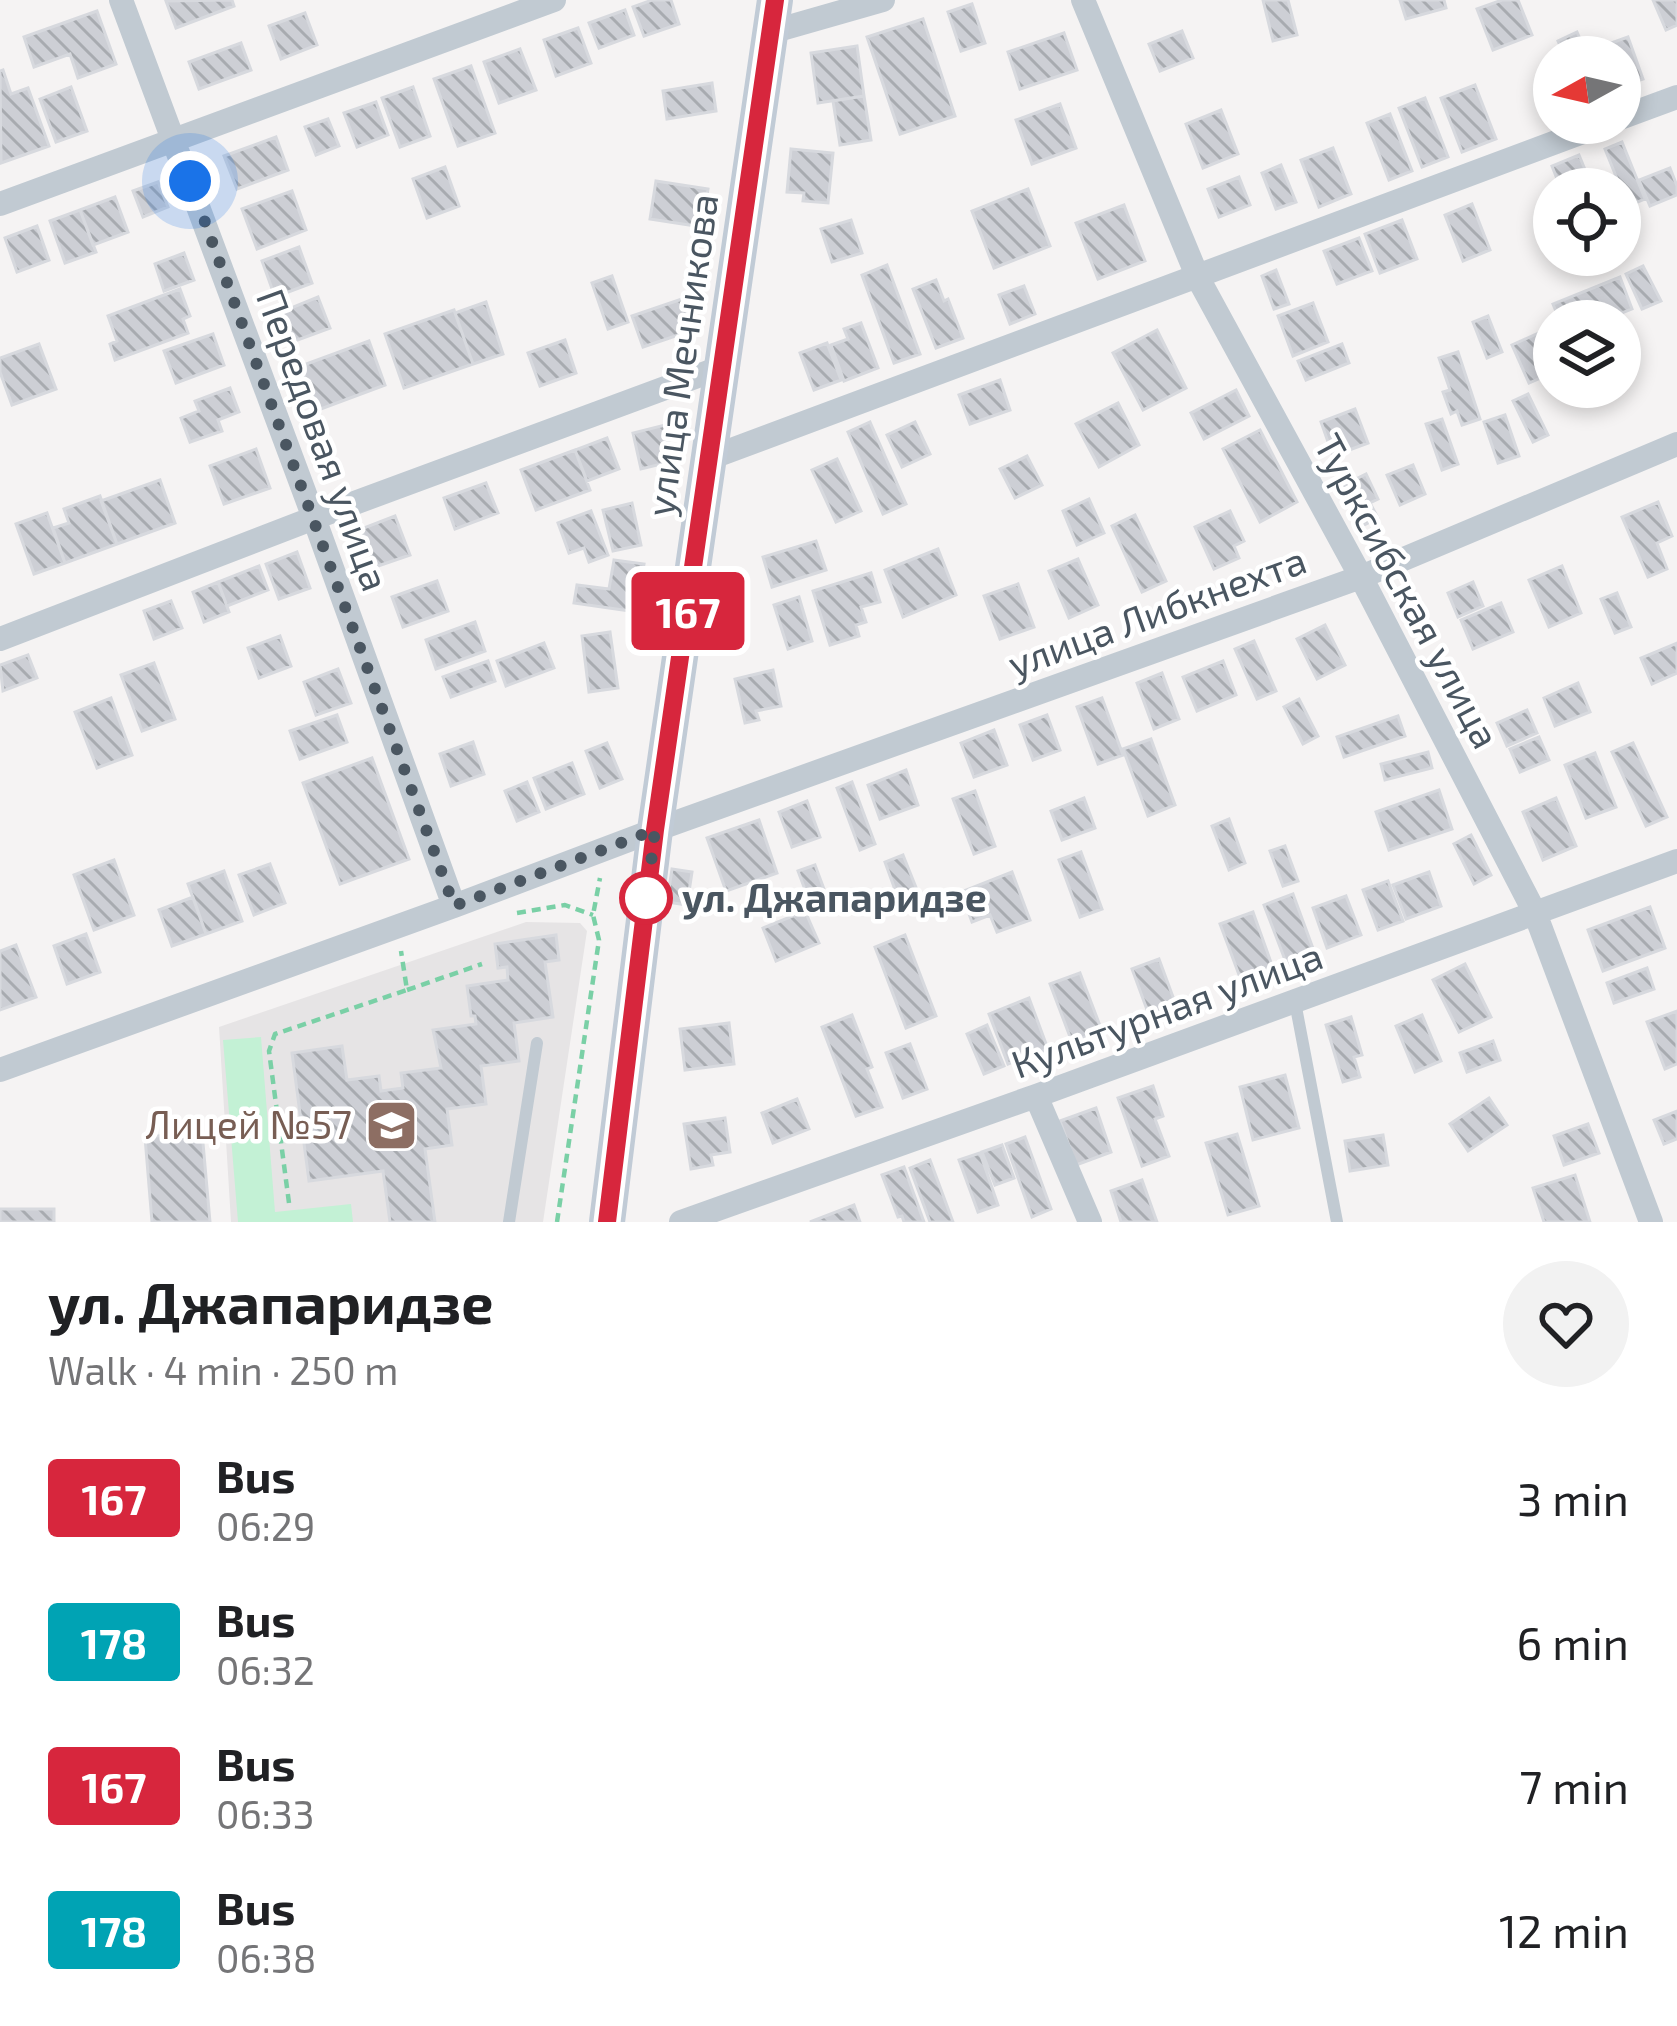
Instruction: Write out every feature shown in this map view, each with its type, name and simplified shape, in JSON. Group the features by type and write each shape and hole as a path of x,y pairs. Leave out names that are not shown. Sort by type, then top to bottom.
{"main road":[{"name":"улица Мечникова","path":"607,1222 655,830 773,16"}],"street":[{"name":"Передовая улица","path":"121,0 454,906"},
{"path":"0,204 554,0"},
{"path":"773,16 883,0"},
{"name":"Турксибская улица","path":"1084,0 1198,278 1361,577 1535,913 1651,1222"},
{"path":"1641,110 1677,97"},
{"path":"710,458 1552,144"},
{"path":"0,639 722,368"},
{"name":"улица Либкнехта","path":"0,1070 1361,577 1677,444"},
{"name":"Культурная улица","path":"681,1222 1677,861"},
{"path":"1036,1096 1090,1222"}],"lane":[{"path":"1295,1002 1337,1222"},
{"path":"509,1222 537,1043"}],"path":[{"path":"557,1222 599,940 593,915 606,848"},
{"path":"394,928 407,990"},
{"path":"290,1203 269,1051 275,1034 482,964"}],"shaded area":[{"name":"Лицей №57","path":"526,922 580,923 587,931 543,1222 231,1222 219,1027"}],"green space":[{"path":"261,1037 275,1212 351,1204 353,1222 238,1222 223,1040"}],"building":[{"path":"232,0 234,6 176,28 166,1"},
{"path":"671,0 679,24 644,36 633,7"},
{"path":"1263,0 1288,0 1297,35 1273,41"},
{"path":"1400,0 1444,0 1446,8 1406,19"},
{"path":"1518,0 1532,35 1493,50 1477,9"},
{"path":"1653,0 1677,0 1677,25 1666,30"},
{"path":"972,4 985,43 961,51 948,12"},
{"path":"625,10 634,35 599,48 589,23"},
{"path":"97,11 116,64 78,78 70,54 34,67 24,37"},
{"path":"305,13 317,45 281,59 269,26"},
{"path":"923,19 955,116 900,134 867,37"},
{"path":"578,28 591,63 556,76 544,40"},
{"path":"1182,31 1193,58 1160,71 1149,44"},
{"path":"1064,33 1077,70 1020,89 1008,52"},
{"path":"241,43 251,70 199,89 189,62"},
{"path":"857,46 864,96 818,103 811,53"},
{"path":"520,49 536,90 499,103 484,62"},
{"path":"471,66 495,133 458,146 434,79"},
{"path":"0,71 11,94 28,88 49,146 1,163"},
{"path":"712,83 716,111 667,119 663,91"},
{"path":"1475,85 1496,139 1462,152 1441,98"},
{"path":"71,87 87,131 56,142 40,99"},
{"path":"413,87 430,136 400,147 382,98"},
{"path":"864,96 871,140 840,145 833,101"},
{"path":"1425,98 1448,157 1422,167 1399,108"},
{"path":"376,102 388,135 357,147 344,113"},
{"path":"1060,104 1076,148 1032,164 1016,120"},
{"path":"1221,110 1238,154 1203,168 1186,124"},
{"path":"1390,114 1412,171 1389,180 1367,123"},
{"path":"328,119 339,146 316,155 305,127"},
{"path":"276,137 288,170 237,189 224,156"},
{"path":"1623,144 1632,168 1613,168 1605,149"},
{"path":"1333,148 1351,194 1319,207 1301,160"},
{"path":"791,149 833,153 828,203 803,201 804,193 787,192"},
{"path":"1579,155 1584,168 1553,168"},
{"path":"1281,165 1296,202 1276,209 1262,173"},
{"path":"445,167 459,206 427,218 413,179"},
{"path":"1670,168 1677,195 1650,206 1641,179"},
{"path":"1239,177 1250,205 1219,217 1208,189"},
{"path":"656,181 708,189 702,227 650,219"},
{"path":"158,182 168,207 143,217 133,191"},
{"path":"1028,189 1050,246 994,268 972,211"},
{"path":"292,191 306,230 257,249 242,209"},
{"path":"115,197 128,232 93,245 80,210"},
{"path":"1472,204 1490,250 1463,261 1445,215"},
{"path":"1124,205 1145,261 1098,279 1076,223"},
{"path":"80,210 96,252 65,263 50,221"},
{"path":"851,220 862,253 832,262 821,229"},
{"path":"1402,220 1417,259 1380,273 1365,234"},
{"path":"37,226 49,260 17,272 5,238"},
{"path":"1359,238 1372,271 1337,284 1324,251"},
{"path":"299,247 312,283 275,297 262,261"},
{"path":"184,253 194,280 164,291 155,264"},
{"path":"887,265 920,354 894,363 862,275"},
{"path":"1641,267 1661,301 1642,309 1627,276 1641,276"},
{"path":"1276,270 1289,304 1274,309 1262,276"},
{"path":"612,276 628,322 608,329 592,283"},
{"path":"1620,277 1629,300 1563,300"},
{"path":"936,280 963,338 936,348 913,289"},
{"path":"1024,286 1035,314 1010,324 999,295"},
{"path":"180,289 190,316 183,319 188,333 115,360 110,344 117,341 108,316"},
{"path":"318,297 330,328 292,342 281,312"},
{"path":"682,299 693,330 643,347 632,316"},
{"path":"486,302 503,354 473,364 455,313"},
{"path":"1313,303 1328,342 1293,356 1278,316"},
{"path":"454,310 473,364 404,388 385,334"},
{"path":"1488,316 1502,352 1487,358 1473,322"},
{"path":"861,323 878,368 844,381 831,345 848,339 844,329"},
{"path":"1157,330 1186,388 1143,410 1113,353"},
{"path":"213,334 224,365 176,383 164,351"},
{"path":"1533,336 1533,381 1529,383 1512,345"},
{"path":"565,340 576,373 540,386 528,353"},
{"path":"369,341 385,385 318,410 301,366"},
{"path":"827,343 841,380 814,390 800,353"},
{"path":"39,344 56,389 12,405 0,358"},
{"path":"1342,344 1349,363 1306,380 1298,361"},
{"path":"1458,352 1480,419 1462,425 1457,411 1451,414 1443,392 1450,390 1439,358"},
{"path":"1000,380 1010,410 970,424 959,395"},
{"path":"230,388 239,412 218,420 222,431 190,442 181,418 199,411 195,401"},
{"path":"1236,390 1249,416 1204,439 1191,413"},
{"path":"1528,394 1548,435 1533,442 1513,401"},
{"path":"1118,403 1139,445 1099,467 1076,424"},
{"path":"1355,409 1368,443 1333,456 1321,422"},
{"path":"1505,415 1519,456 1498,463 1484,422"},
{"path":"1442,419 1458,464 1442,470 1426,424"},
{"path":"870,422 906,504 883,514 848,432"},
{"path":"915,422 930,454 902,467 887,435"},
{"path":"665,425 674,461 641,469 633,433"},
{"path":"1260,430 1297,502 1260,522 1223,449"},
{"path":"607,438 619,469 587,481 575,450"},
{"path":"256,449 270,488 224,504 210,466"},
{"path":"575,450 590,490 536,510 521,470"},
{"path":"1027,456 1042,485 1015,498 1000,469"},
{"path":"837,459 861,511 836,522 812,470"},
{"path":"1413,465 1425,494 1400,505 1387,475"},
{"path":"1366,474 1378,499 1370,503 1378,518 1362,526 1342,486"},
{"path":"160,480 175,523 117,544 101,501"},
{"path":"486,483 498,513 455,529 444,498"},
{"path":"100,496 117,544 65,563 53,528 69,523 64,509"},
{"path":"1089,499 1104,533 1077,545 1063,511"},
{"path":"1658,502 1672,536 1657,543 1667,569 1648,577 1622,517"},
{"path":"632,503 641,545 613,551 603,510"},
{"path":"591,511 608,555 589,562 584,548 569,553 558,523"},
{"path":"1230,511 1244,541 1234,546 1239,558 1214,569 1195,527"},
{"path":"47,513 65,563 34,574 16,524"},
{"path":"1135,515 1166,581 1142,592 1112,526"},
{"path":"395,516 410,555 375,567 361,529"},
{"path":"816,541 826,570 772,587 763,557"},
{"path":"938,549 956,595 903,617 885,570"},
{"path":"297,552 310,588 279,599 266,564"},
{"path":"1078,559 1098,605 1069,618 1049,571"},
{"path":"614,560 644,564 639,594 647,595 644,613 574,603 577,585 609,589"},
{"path":"259,566 268,590 227,606 218,582"},
{"path":"1562,566 1581,613 1549,627 1529,580"},
{"path":"871,573 880,602 861,607 866,622 856,625 859,636 830,645 813,591"},
{"path":"437,581 448,611 403,627 392,597"},
{"path":"218,582 229,612 204,622 193,592"},
{"path":"1473,582 1483,606 1458,617 1448,593"},
{"path":"1018,584 1034,627 1000,639 984,596"},
{"path":"1617,593 1631,627 1615,633 1601,599"},
{"path":"799,597 812,641 788,649 774,605"},
{"path":"171,601 182,628 154,639 144,611"},
{"path":"1501,603 1513,632 1473,649 1461,620"},
{"path":"475,622 485,651 436,669 426,640"},
{"path":"1325,625 1345,665 1317,679 1297,639"},
{"path":"610,632 618,688 589,692 582,636"},
{"path":"280,636 291,666 259,678 248,648"},
{"path":"1254,641 1276,691 1257,699 1235,649"},
{"path":"544,643 554,668 506,686 497,661"},
{"path":"1677,643 1677,673 1652,684 1641,658"},
{"path":"28,655 37,678 3,691 0,665"},
{"path":"488,661 495,681 451,697 443,677"},
{"path":"1223,661 1236,695 1197,711 1183,677"},
{"path":"154,663 175,719 142,731 121,675"},
{"path":"338,669 351,703 316,715 304,682"},
{"path":"773,670 781,706 756,711 759,720 745,723 735,679"},
{"path":"1162,673 1179,719 1154,729 1137,683"},
{"path":"1578,683 1590,712 1555,726 1544,698"},
{"path":"111,698 132,755 97,768 75,712"},
{"path":"1102,698 1123,755 1098,764 1077,707"},
{"path":"1299,699 1318,736 1303,744 1284,707"},
{"path":"1527,710 1537,733 1507,746 1497,723"},
{"path":"337,715 347,742 300,759 290,731"},
{"path":"1047,715 1060,750 1033,760 1020,725"},
{"path":"1398,716 1405,736 1344,757 1337,737"},
{"path":"994,730 1007,765 974,777 961,743"},
{"path":"1539,737 1549,760 1520,772 1510,749"},
{"path":"1151,739 1175,805 1148,816 1123,749"},
{"path":"473,742 484,774 451,786 440,754"},
{"path":"607,743 622,779 600,788 586,751"},
{"path":"1633,743 1667,817 1646,826 1612,752"},
{"path":"1428,752 1432,768 1385,780 1381,764"},
{"path":"1595,753 1616,807 1586,818 1565,765"},
{"path":"372,758 409,859 340,884 303,783"},
{"path":"572,763 584,794 546,809 534,778"},
{"path":"906,770 918,805 880,819 868,785"},
{"path":"527,782 539,812 517,821 505,791"},
{"path":"852,782 875,844 860,850 837,788"},
{"path":"1439,790 1452,829 1389,850 1376,812"},
{"path":"975,791 995,846 974,854 953,799"},
{"path":"1084,798 1095,828 1062,840 1051,811"},
{"path":"1556,798 1576,846 1543,860 1523,812"},
{"path":"807,801 820,837 792,847 779,812"},
{"path":"1229,819 1245,863 1229,870 1212,826"},
{"path":"759,820 777,873 726,891 707,838"},
{"path":"1471,835 1491,875 1474,884 1454,844"},
{"path":"1285,846 1298,881 1283,886 1270,851"},
{"path":"1081,852 1102,909 1080,917 1059,860"},
{"path":"903,855 917,890 898,898 885,862"},
{"path":"114,860 134,915 94,930 74,875"},
{"path":"270,864 285,903 254,915 239,875"},
{"path":"815,865 830,905 813,911 798,871"},
{"path":"672,869 692,872 687,905 667,902"},
{"path":"224,871 242,921 206,934 188,884"},
{"path":"1012,872 1030,920 997,932 990,915 972,922 961,892"},
{"path":"1429,872 1441,906 1406,919 1393,885"},
{"path":"1388,881 1403,921 1378,930 1363,890"},
{"path":"1293,894 1315,954 1287,965 1264,905"},
{"path":"1346,896 1361,935 1327,948 1313,908"},
{"path":"193,897 206,934 172,946 159,910"},
{"path":"1650,907 1665,948 1603,971 1588,930"},
{"path":"805,911 819,943 776,961 763,928"},
{"path":"1253,912 1273,968 1241,980 1220,924"},
{"path":"86,934 100,972 67,984 54,946"},
{"path":"556,935 559,960 545,962 553,1017 514,1023 519,1061 481,1066 486,1104 447,1109 452,1145 425,1149 435,1222 390,1222 383,1171 309,1181 292,1053 342,1046 347,1080 379,1076 381,1091 403,1088 401,1073 441,1068 433,1030 476,1024 467,986 508,980 507,967 498,968 495,944"},
{"path":"905,935 936,1016 906,1028 875,947"},
{"path":"16,945 36,997 0,1010 0,951"},
{"path":"1159,959 1176,1005 1149,1015 1132,969"},
{"path":"1465,964 1491,1017 1459,1032 1433,980"},
{"path":"1647,968 1654,989 1614,1003 1607,983"},
{"path":"1080,973 1102,1031 1072,1042 1050,984"},
{"path":"1029,998 1048,1049 1008,1064 989,1014"},
{"path":"1677,1011 1677,1064 1665,1069 1647,1022"},
{"path":"852,1015 882,1107 856,1116 822,1027"},
{"path":"1422,1015 1441,1061 1415,1072 1396,1026"},
{"path":"1351,1017 1362,1055 1354,1057 1360,1077 1343,1082 1326,1025"},
{"path":"729,1023 734,1064 685,1070 680,1029"},
{"path":"987,1025 1004,1066 984,1074 967,1034"},
{"path":"1493,1041 1500,1060 1467,1072 1460,1053"},
{"path":"910,1044 927,1089 903,1098 886,1053"},
{"path":"1285,1075 1299,1128 1253,1140 1240,1087"},
{"path":"1153,1086 1163,1116 1155,1119 1169,1156 1142,1166 1118,1098"},
{"path":"1489,1098 1507,1125 1468,1151 1450,1124"},
{"path":"797,1099 809,1129 773,1143 762,1113"},
{"path":"1096,1108 1111,1152 1076,1165 1060,1121"},
{"path":"1677,1111 1677,1139 1664,1144 1654,1120"},
{"path":"725,1118 730,1152 711,1155 713,1165 691,1169 684,1124"},
{"path":"1588,1124 1599,1153 1564,1165 1554,1136"},
{"path":"202,1132 210,1222 152,1222 145,1137"},
{"path":"1237,1134 1259,1206 1228,1215 1206,1143"},
{"path":"1383,1135 1388,1165 1350,1171 1345,1141"},
{"path":"1025,1137 1051,1209 1032,1217 1006,1144"},
{"path":"1002,1145 1014,1178 995,1185 982,1152"},
{"path":"980,1153 998,1205 978,1212 959,1160"},
{"path":"930,1160 953,1222 930,1222 910,1168"},
{"path":"904,1167 924,1222 904,1222 898,1217 882,1175"},
{"path":"1575,1175 1590,1222 1544,1222 1533,1188"},
{"path":"1142,1180 1157,1222 1121,1222 1111,1191"},
{"path":"854,1205 860,1222 810,1222"},
{"path":"0,1209 54,1209 54,1222 0,1222"}],"bus line":[{"name":"167","path":"607,1222 655,830 775,0"}],"place":[{"name":"ул. Джапаридзе","path":"646,898"},
{"name":"Лицей №57","path":"391,1125"}],"route":[{"path":"190,181 454,906 655,830 646,904 646,898"}]}
